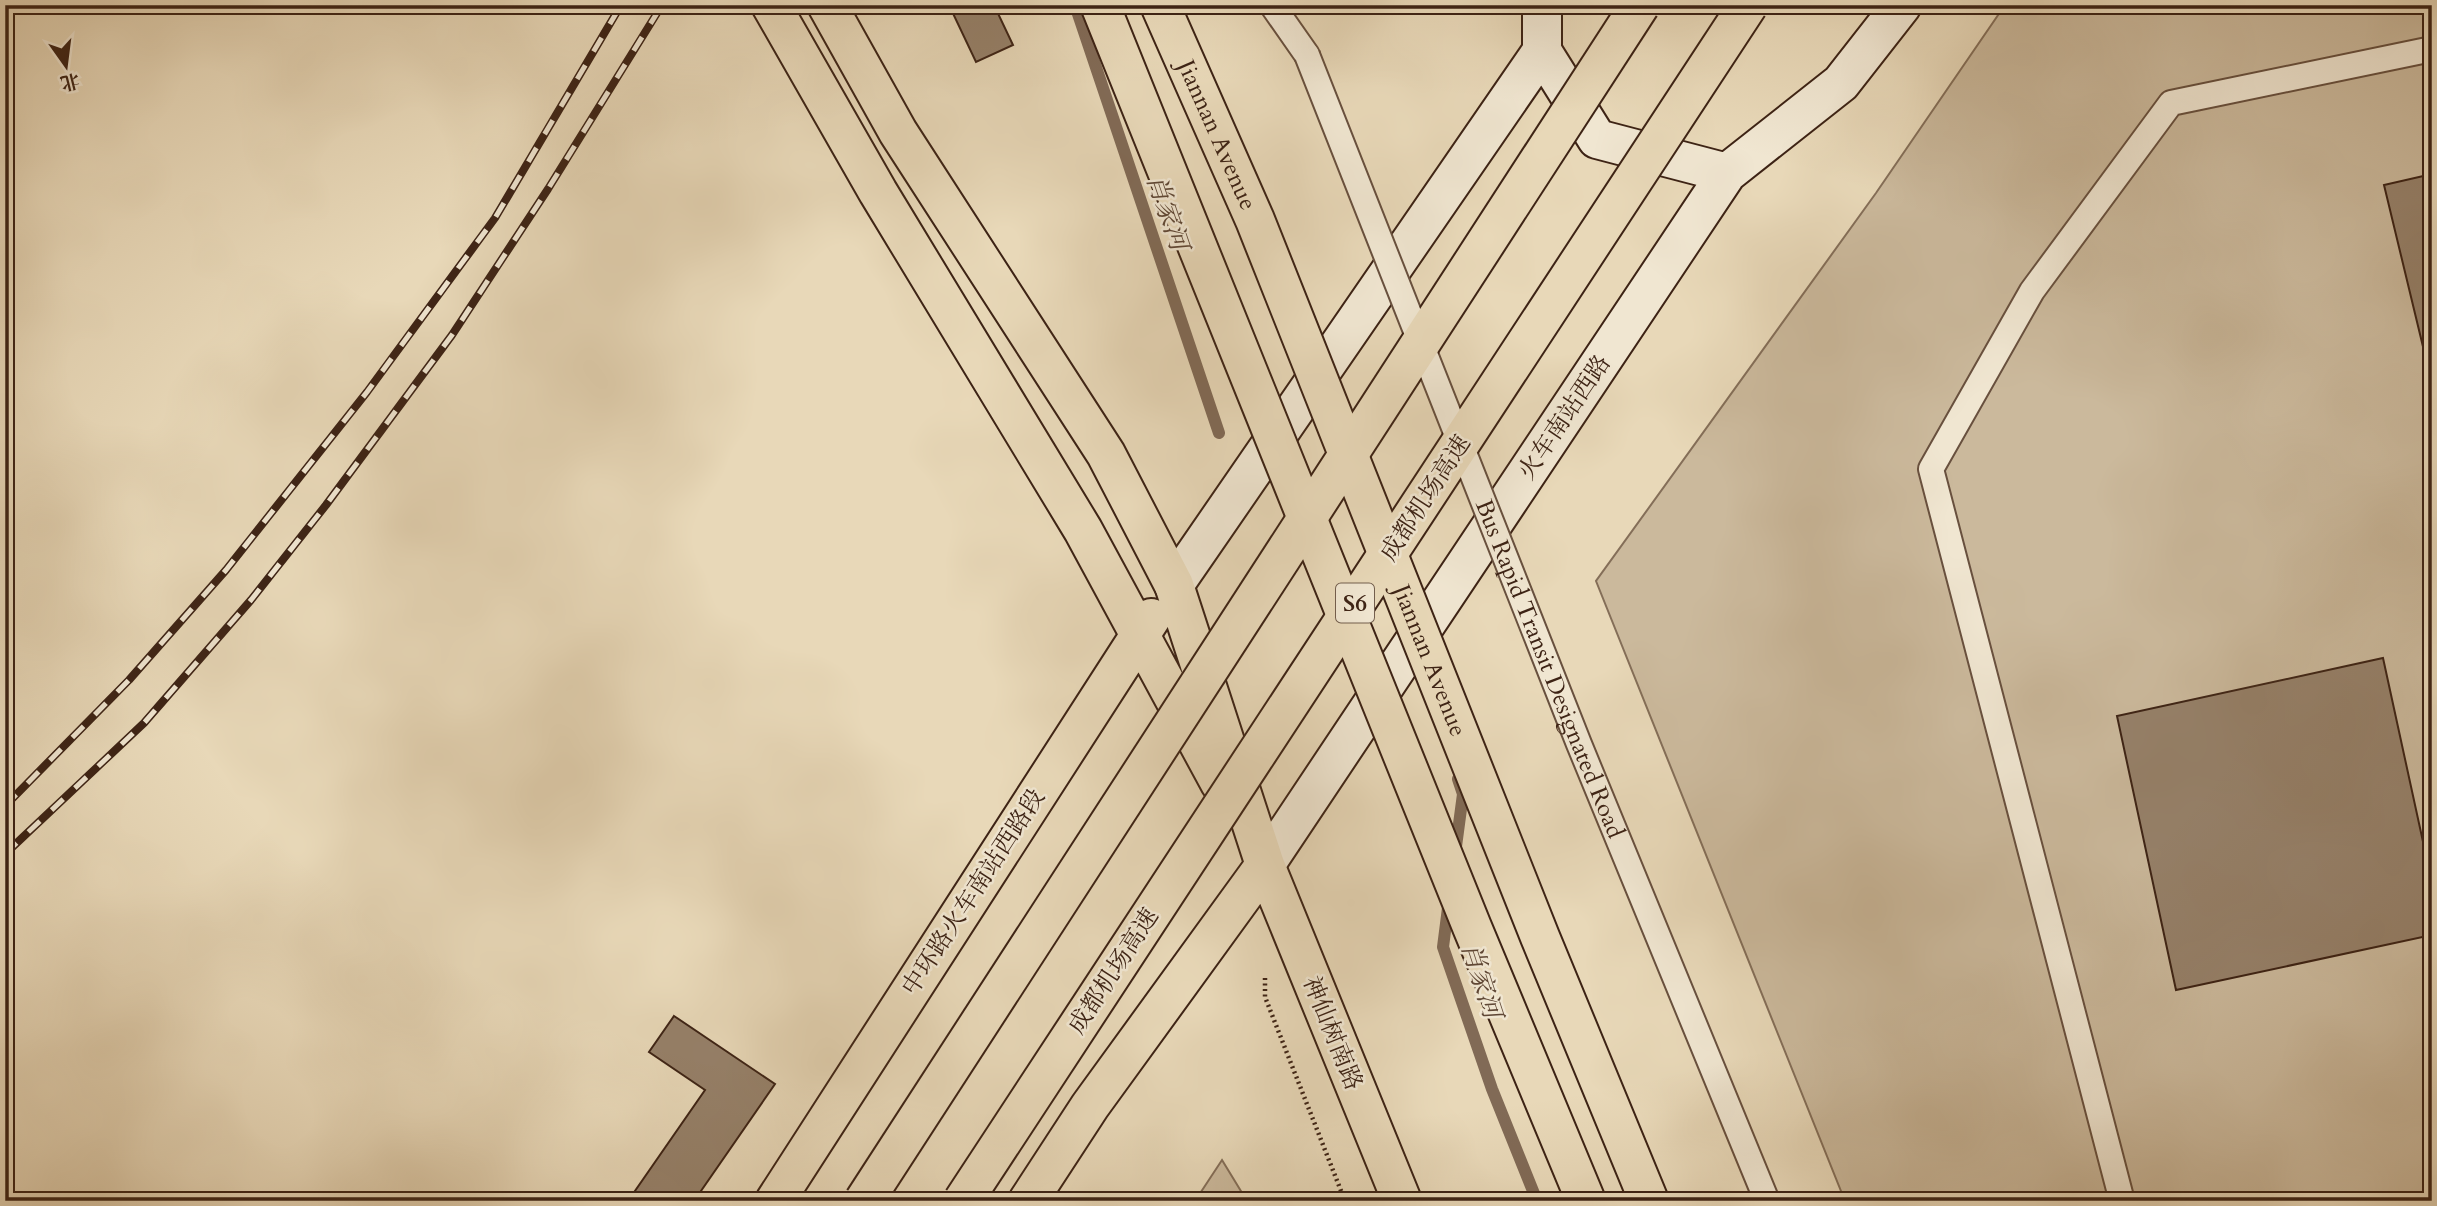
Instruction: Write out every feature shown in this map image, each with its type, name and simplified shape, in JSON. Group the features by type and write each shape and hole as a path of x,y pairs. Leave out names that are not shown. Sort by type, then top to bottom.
{"main road":[{"path":"771,5 878,192 1083,530 1265,865"},
{"path":"827,5 898,132 1106,454 1174,585 1265,865"},
{"path":"1100,5 1472,927 1586,1201"},
{"name":"Jiannan Avenue","path":"1160,5 1255,220 1540,937 1649,1201"},
{"path":"1542,5 1542,51 1597,139 1727,173"},
{"path":"864,1201 1640,5"},
{"name":"成都机场高速","path":"962,1201 1748,5"},
{"name":"火车南站西路","path":"1265,865 1727,173 1842,83 1902,5"},
{"path":"1174,585 1542,51"},
{"name":"中环路火车南站西路段","path":"775,1201 1174,585"},
{"path":"1028,1201 1090,1106 1265,865"},
{"name":"神仙树南路","path":"1265,865 1402,1201"}],"lane":[{"name":"Bus Rapid Transit Designated Road","path":"1272,5 1307,55"},
{"name":"Bus Rapid Transit Designated Road","path":"1286,5 1579,744 1767,1201"},
{"path":"2122,1201 1931,469 2032,291 2171,103 2432,49"}],"shaded area":[{"path":"2005,5 2432,5 2432,1201 1845,1201 1596,581 1876,193"},
{"path":"1222,1160 1247,1201 1195,1201"}],"building":[{"path":"949,5 994,5 1013,45 976,62"},
{"path":"2432,174 2432,384 2384,185"},
{"path":"2383,658 2432,883 2432,935 2176,990 2117,716"},
{"path":"674,1016 775,1084 694,1201 628,1201 705,1090 649,1052"}],"waterway":[{"name":"肖家河","path":"1075,5 1219,433"},
{"name":"肖家河","path":"1455,854 1463,794 1458,779"},
{"name":"肖家河","path":"1449,900 1443,947 1492,1089 1537,1201"}],"railway":[{"path":"5,806 129,680 226,570 367,392 495,218 621,5"},
{"path":"5,854 144,723 251,600 326,505 452,335 548,189 662,5"}]}
